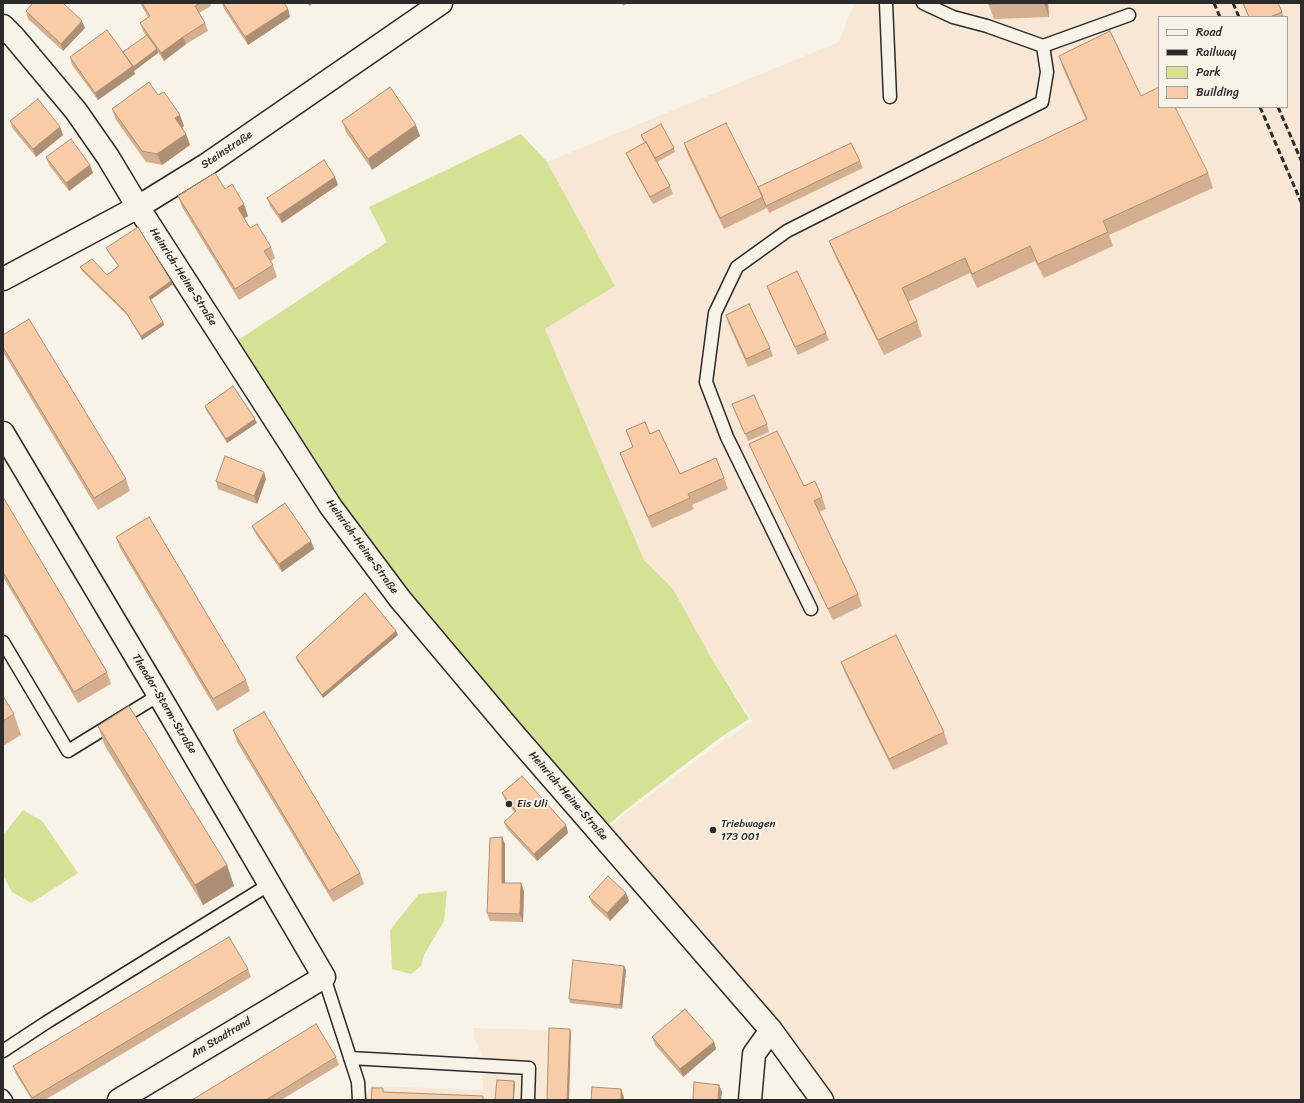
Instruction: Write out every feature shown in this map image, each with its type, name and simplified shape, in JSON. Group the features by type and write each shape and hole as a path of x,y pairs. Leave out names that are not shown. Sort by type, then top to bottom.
{"street":[{"name":"Steinstraße","path":"3,279 138,207 206,165 440,3"},
{"name":"Heinrich-Heine-Straße","path":"3,26 76,111 108,157 138,207 331,507 400,599 512,732 771,1030 822,1100"},
{"name":"Theodor-Storm-Straße","path":"3,434 159,695 324,977"},
{"name":"Am Stadtrand","path":"119,1100 324,977"},
{"path":"750,1100 754,1054 771,1030"}],"lane":[{"path":"886,3 890,97"},
{"path":"923,3 953,17 986,26 1043,46 1129,15"},
{"path":"811,609 727,437 706,382 715,313 736,267 787,231 1042,102 1047,72 1043,46"},
{"path":"3,642 68,751 159,695"},
{"path":"3,1051 47,1022 270,884"},
{"path":"324,977 358,1082 359,1100"},
{"path":"350,1058 530,1068 528,1100"},
{"path":"3,1096 6,1100"}],"shaded area":[{"path":"854,3 1301,3 1301,1100 824,1100 603,834 625,814 724,740 753,722 709,654 673,589 644,560 545,329 615,286 547,162 839,42"},
{"path":"474,1028 572,1031 570,1100 360,1100 372,1086 483,1090 482,1055 474,1037"}],"green space":[{"path":"521,134 547,162 615,286 545,329 644,560 673,589 709,654 749,719 721,737 623,812 600,832 443,649 229,346 387,242 369,207"},
{"path":"23,810 42,821 78,873 31,903 12,892 3,875 3,835"},
{"path":"447,891 444,921 424,955 421,966 411,974 392,969 390,930 419,894"}],"building":[{"path":"33,3 63,3 82,21 61,44 26,11"},
{"path":"142,3 200,3 195,6 205,23 161,53 140,23 150,16"},
{"path":"223,3 284,3 288,9 245,37"},
{"path":"988,3 1017,3 989,4"},
{"path":"1243,3 1278,3 1282,12 1272,16 1249,16"},
{"path":"107,30 133,66 95,93 70,57"},
{"path":"1110,31 1141,96 1158,88 1158,108 1176,108 1208,173 1103,221 1108,232 1038,264 1030,246 972,274 965,258 902,288 917,321 878,340 829,241 1087,119 1059,56"},
{"path":"147,35 157,49 133,67 123,52"},
{"path":"149,82 158,95 164,92 180,115 175,118 186,134 157,154 142,151 112,109"},
{"path":"390,87 416,125 368,159 342,121"},
{"path":"38,99 60,127 33,149 10,121"},
{"path":"726,123 763,197 720,218 684,143"},
{"path":"661,124 674,148 655,158 641,135"},
{"path":"71,139 90,165 66,183 46,157"},
{"path":"646,142 670,186 650,197 626,153"},
{"path":"851,143 860,161 766,206 758,187"},
{"path":"324,160 335,177 279,215 267,198"},
{"path":"215,173 225,189 232,184 244,204 238,208 250,228 257,224 271,247 264,251 273,265 235,289 178,196"},
{"path":"138,227 171,281 149,297 163,322 141,336 125,311 80,267 92,259 107,275 119,266 106,248"},
{"path":"797,271 826,333 795,347 767,286"},
{"path":"749,304 770,348 746,359 726,315"},
{"path":"29,319 126,479 94,498 3,347 3,335"},
{"path":"233,386 255,419 226,439 205,406"},
{"path":"754,395 767,424 745,434 732,404"},
{"path":"645,422 650,434 659,430 680,474 716,458 724,478 688,494 690,498 648,517 620,453 633,447 626,430"},
{"path":"777,431 804,486 815,481 822,497 814,501 858,594 828,609 749,444"},
{"path":"225,456 264,472 254,496 216,481"},
{"path":"3,497 107,672 74,692 3,572"},
{"path":"285,503 311,541 279,564 252,526"},
{"path":"149,517 246,680 213,699 116,537"},
{"path":"365,593 396,631 322,695 296,657"},
{"path":"896,635 944,732 889,759 841,662"},
{"path":"3,696 14,714 3,721"},
{"path":"129,706 227,865 195,885 98,726"},
{"path":"264,712 360,873 329,891 233,730"},
{"path":"522,776 566,825 534,854 504,822 516,811 502,793"},
{"path":"502,837 502,883 521,883 520,914 487,913 490,838"},
{"path":"608,876 626,893 607,913 589,897"},
{"path":"229,937 248,969 32,1098 13,1066"},
{"path":"573,960 624,966 620,1005 569,999"},
{"path":"685,1009 714,1042 680,1069 652,1037"},
{"path":"316,1024 336,1057 266,1100 192,1100"},
{"path":"549,1028 570,1029 567,1100 547,1100"},
{"path":"497,1080 514,1081 513,1100 495,1100"},
{"path":"694,1082 719,1085 718,1100 693,1100"},
{"path":"592,1087 621,1089 621,1100 591,1100"},
{"path":"372,1088 383,1088 383,1092 483,1096 483,1100 371,1100"}],"railway":[{"path":"1214,3 1220,16"},
{"path":"1233,3 1239,16"},
{"path":"1260,108 1301,202"},
{"path":"1278,108 1301,160"}],"place":[{"name":"Eis Uli","path":"509,804"},
{"name":"Triebwagen 173 001","path":"713,830"}]}
